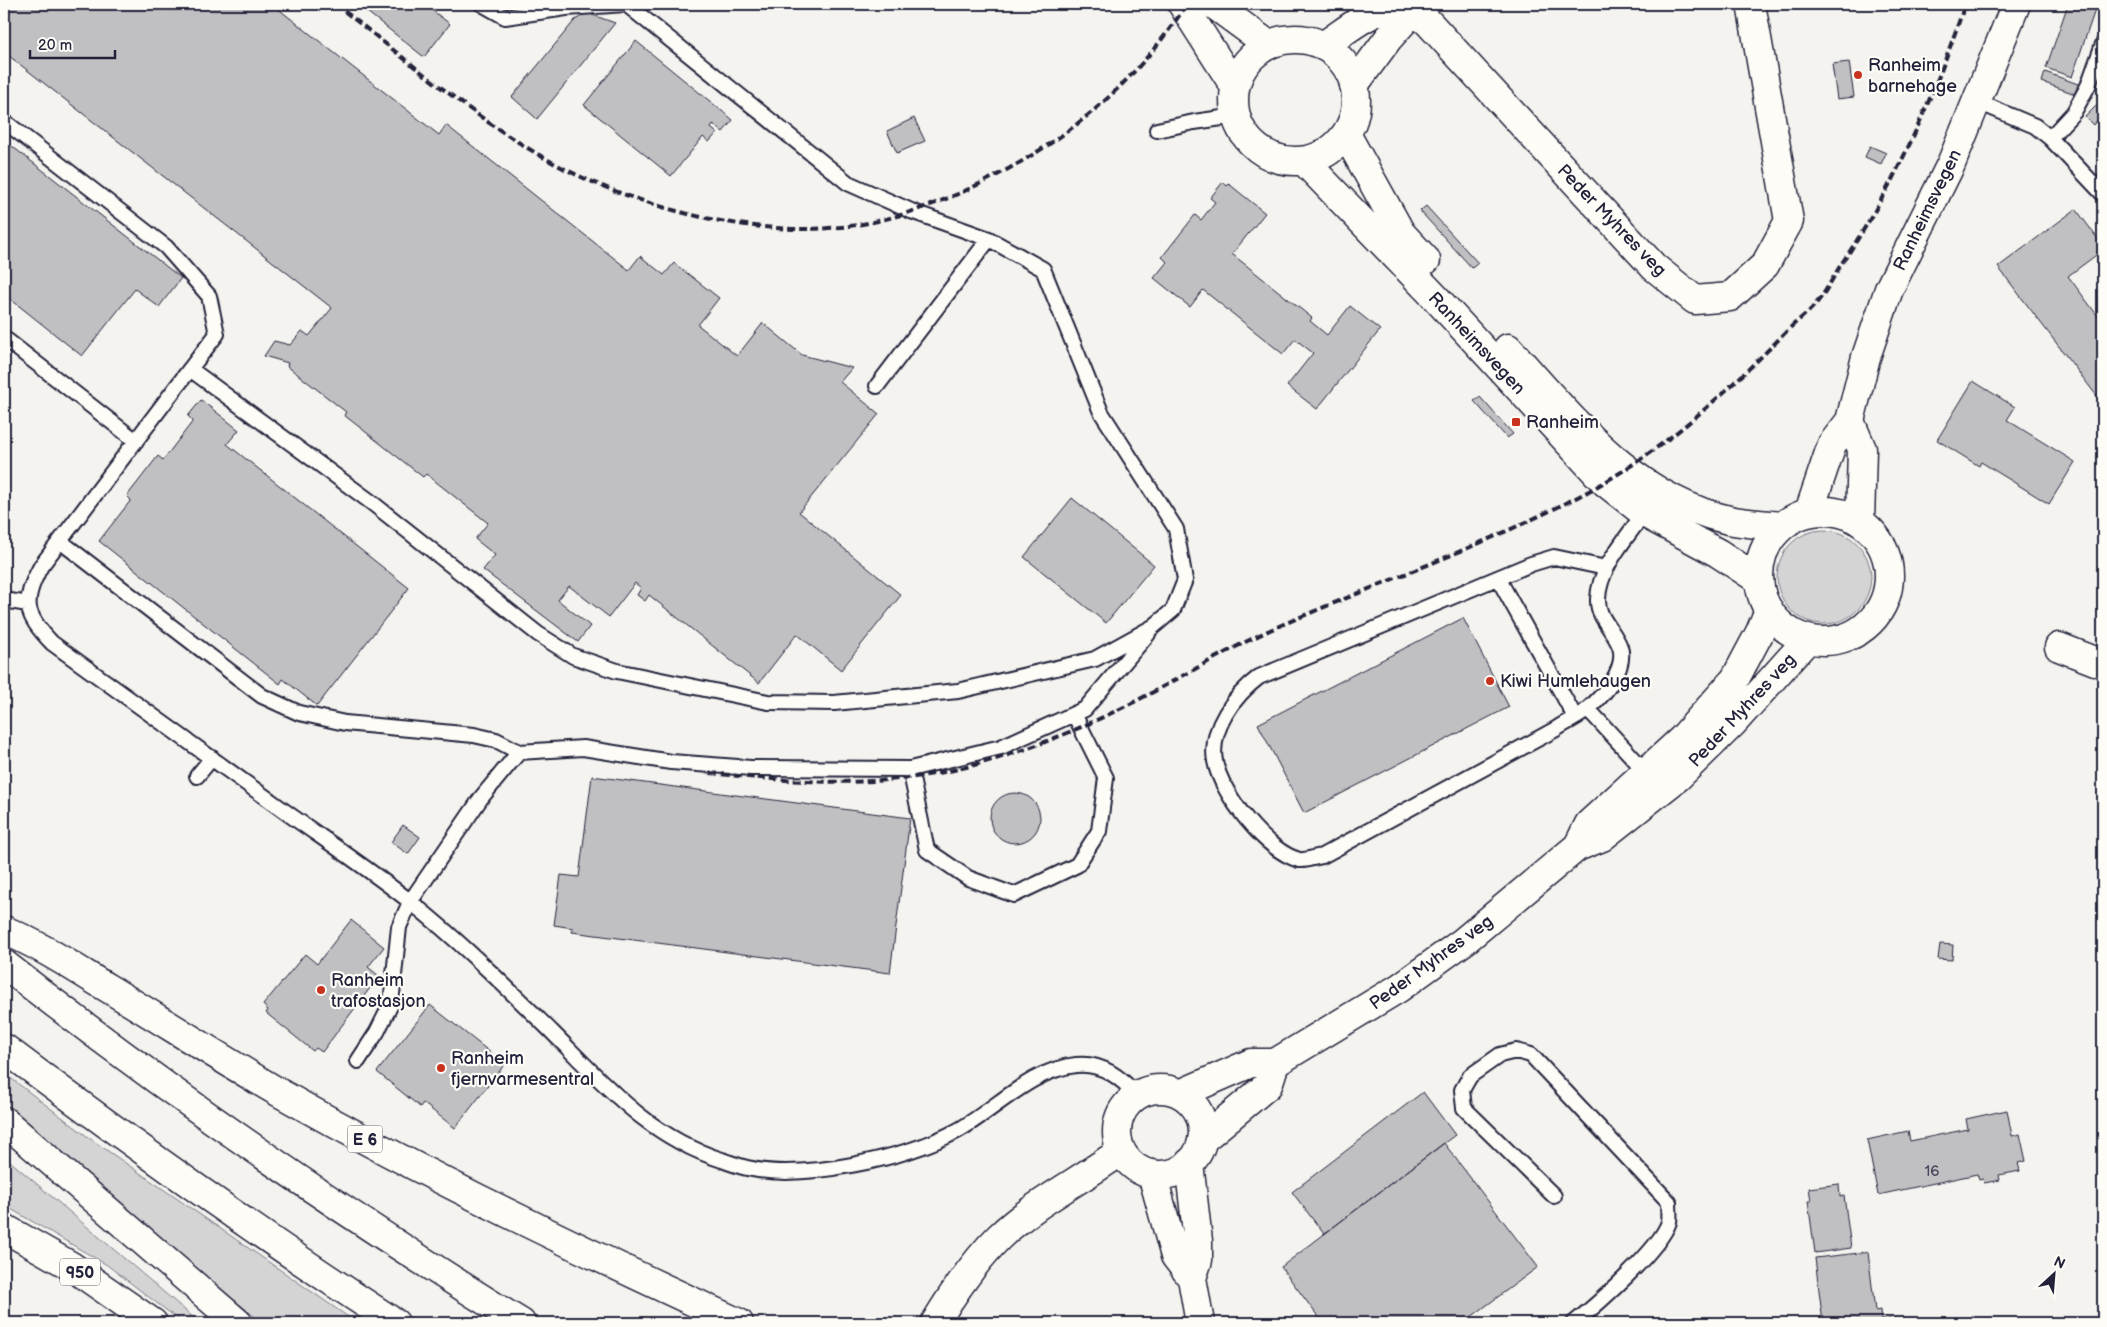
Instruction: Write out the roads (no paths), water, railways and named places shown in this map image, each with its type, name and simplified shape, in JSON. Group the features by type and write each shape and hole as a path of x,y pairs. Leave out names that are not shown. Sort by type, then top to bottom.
{"main road":[{"path":"1182,4 1235,87"},
{"path":"1213,4 1269,45"},
{"name":"Peder Myhres veg","path":"1412,12 1427,21 1654,267 1695,300 1730,297 1765,265 1789,221 1752,4"},
{"name":"Ranheimsvegen","path":"1809,512 1832,444 1850,421 1866,357 1888,289 1952,164 2016,4"},
{"path":"1322,46 1368,18 1392,7 1412,12 1388,39 1354,85"},
{"path":"1296,39 1322,46 1343,62 1354,85 1356,111 1346,134 1328,152 1304,161 1274,158 1250,142 1236,116 1234,102 1235,87 1247,62 1269,45 1296,39"},
{"name":"Ranheimsvegen","path":"1346,134 1401,233 1585,431 1626,469 1643,484 1692,509 1730,520 1782,526"},
{"name":"Ranheimsvegen","path":"1304,161 1434,296 1605,482 1644,513 1718,553 1759,580"},
{"path":"1850,421 1862,449 1860,522"},
{"path":"1809,512 1838,512 1860,522 1874,534 1886,558 1888,585 1884,602 1874,618 1860,630 1844,638 1826,641 1808,639 1791,632 1778,622 1762,596 1759,580 1764,550 1782,526 1809,512"},
{"name":"Peder Myhres veg","path":"1578,848 1589,824 1646,772 1708,711 1735,679 1769,610"},
{"name":"Peder Myhres veg","path":"1275,1064 1399,988 1464,941 1578,848 1602,837 1678,777 1739,717 1808,639"},
{"path":"2059,647 2103,664"},
{"name":"E 6","path":"4,930 65,962 277,1091 386,1151 551,1236 739,1323"},
{"path":"4,964 166,1084 330,1200 521,1323"},
{"path":"4,1048 150,1157 306,1266 395,1323"},
{"path":"1180,1094 1251,1063 1275,1064 1268,1085 1196,1151 1178,1171 1166,1174 1152,1174 1139,1170 1129,1162 1121,1151 1117,1138 1118,1124 1122,1112 1138,1096 1154,1090 1167,1090 1180,1094 1191,1102 1198,1113 1202,1126 1196,1151 1198,1260 1192,1278"},
{"path":"4,1121 238,1323"},
{"path":"935,1323 979,1260 1000,1237 1022,1219 1121,1151"},
{"path":"1152,1174 1175,1256 1192,1278 1200,1323"},
{"name":"950","path":"4,1228 70,1266 153,1323"}],"lane":[{"path":"60,541 269,700 299,713 345,722 474,735 496,740 520,752 583,748 671,762 751,768 910,769 1001,747 1085,709 1153,627 1173,610 1185,580 1176,529 1101,412 1043,269 989,239 911,211 848,183 626,4 566,8 506,17 482,4"},
{"path":"2050,138 2074,112 2088,86 2103,44"},
{"path":"1978,102 2035,126 2050,138 2103,194"},
{"path":"1157,130 1236,116"},
{"path":"4,121 166,246 209,296 217,334 60,541 30,585 28,604 33,623 52,643 410,902 470,951 628,1108 663,1134 703,1154 749,1169 836,1169 906,1152 956,1131 1026,1084 1072,1065 1084,1064 1108,1071 1121,1078 1138,1096"},
{"path":"877,386 989,239"},
{"path":"4,338 136,441"},
{"path":"190,369 371,502 538,634 573,656 617,671 768,702 834,703 958,691 1095,659 1153,627"},
{"path":"1606,568 1554,558 1532,564 1259,678 1242,690 1227,712 1216,737 1215,761 1225,787 1256,832 1275,848 1301,860 1322,856 1588,709 1612,681 1620,657 1620,647 1602,618 1597,600 1606,568 1644,513"},
{"path":"1498,578 1575,717"},
{"path":"4,600 28,604"},
{"path":"1588,709 1646,772"},
{"path":"910,769 927,850 968,878 1014,895 1077,865 1099,831 1106,778 1074,714"},
{"path":"358,1061 377,1032 391,1004 399,927 410,902 481,798 520,752"},
{"path":"197,776 212,758"},
{"path":"1554,1196 1464,1108 1462,1090 1470,1076 1500,1055 1516,1052 1531,1055 1669,1202 1669,1220 1662,1236 1606,1298 1574,1323"}],"railway":[{"path":"335,4 489,123 555,164 588,180 648,203 680,212 745,225 809,229 856,225 887,219 917,210 960,193 1028,158 1059,138 1115,91 1141,65 1165,36 1187,4"},
{"path":"710,773 808,781 858,782 907,778 967,767 996,759 1054,738 1110,714 1270,630 1511,529 1589,491 1617,474 1644,457 1696,417 1744,374 1818,301 1863,230 1898,168 1928,104 1965,4"}],"place":[{"name":"Ranheim barnehage","path":"1858,75"},
{"name":"Ranheim","path":"1516,422"},
{"name":"Kiwi Humlehaugen","path":"1490,681"},
{"name":"Ranheim trafostasjon","path":"321,990"},
{"name":"Ranheim fjernvarmesentral","path":"441,1068"}]}
